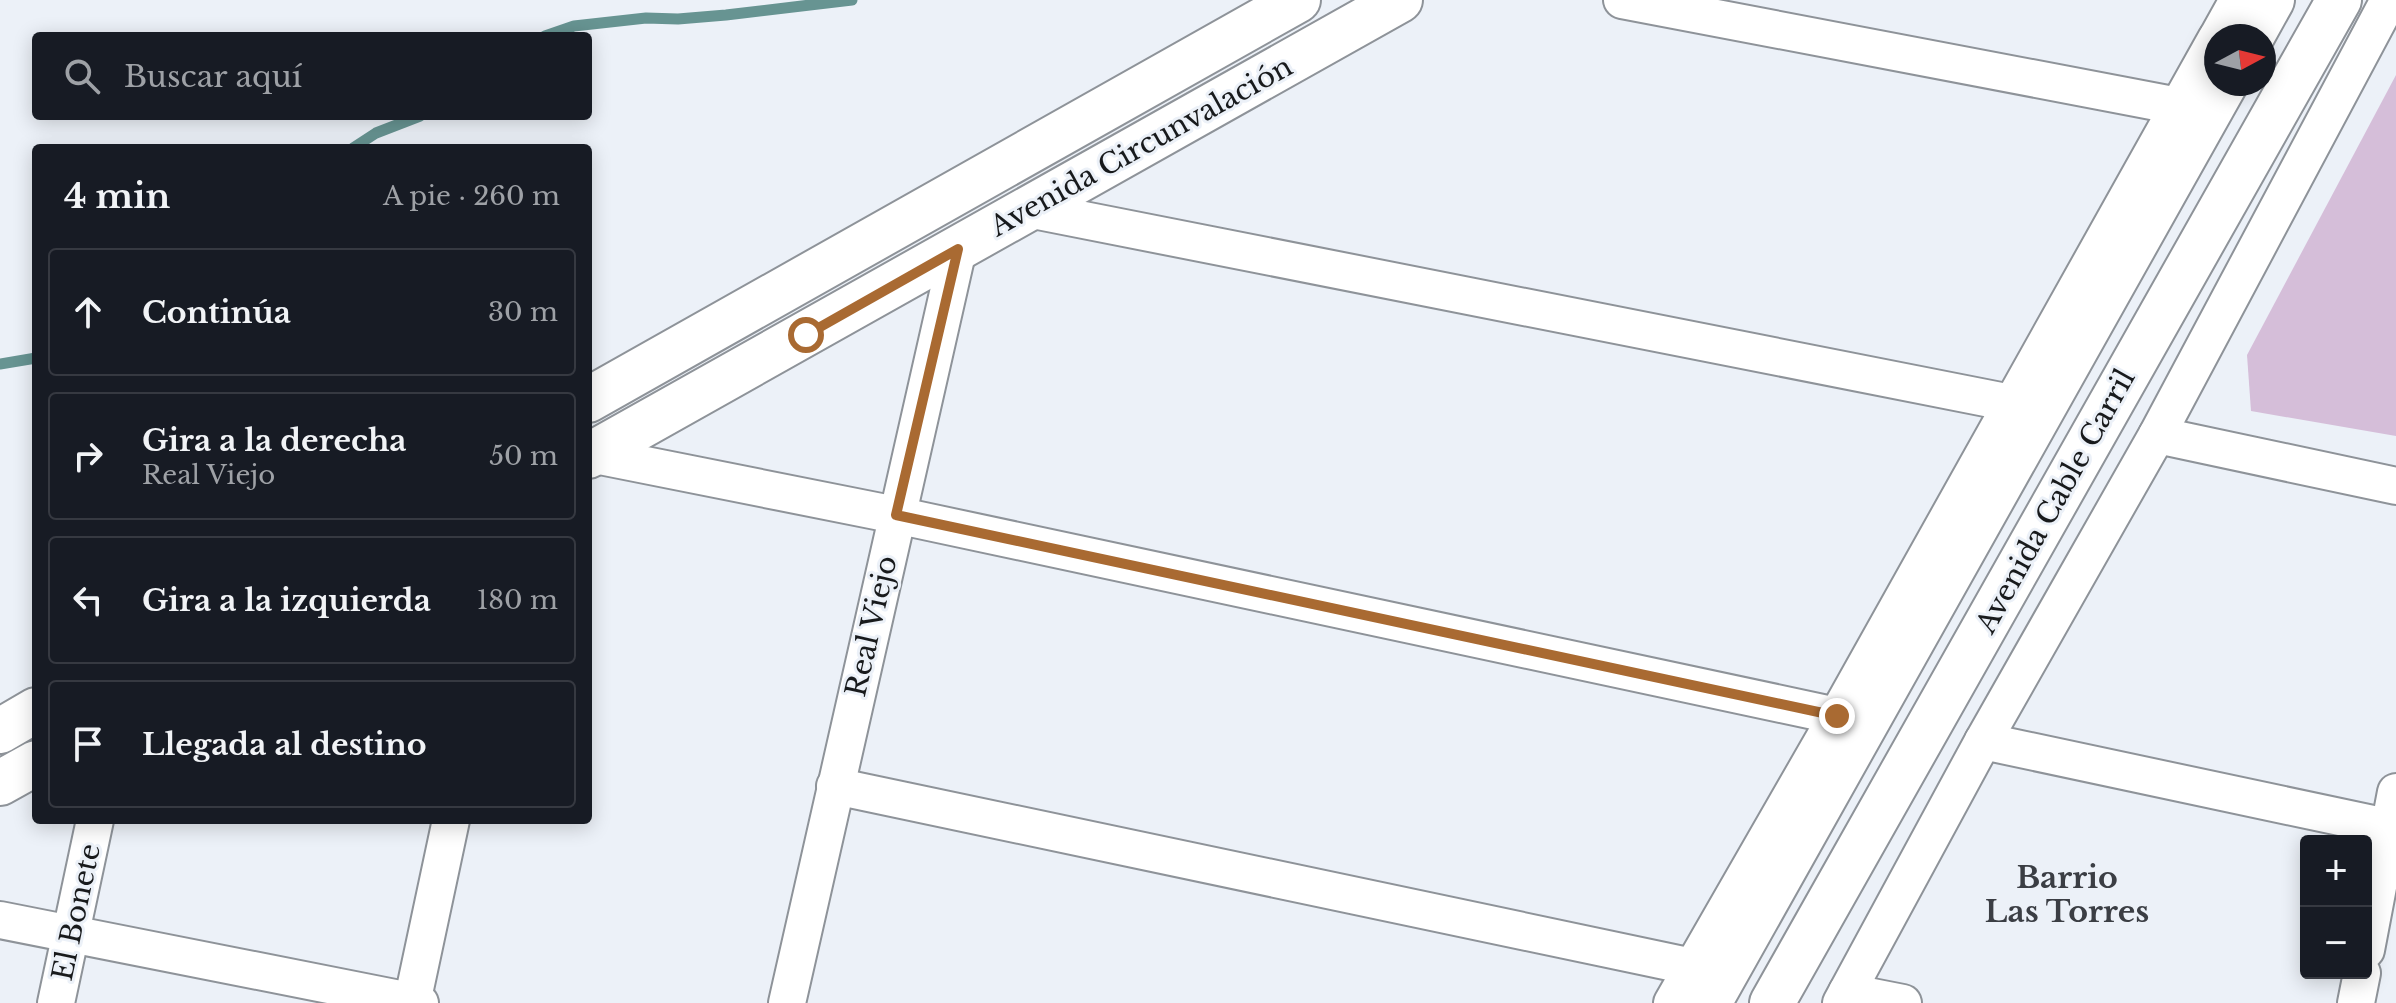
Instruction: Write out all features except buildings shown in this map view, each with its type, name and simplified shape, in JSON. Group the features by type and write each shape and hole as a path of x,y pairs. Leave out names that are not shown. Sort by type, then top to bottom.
{"main road":[{"name":"Avenida Circunvalación","path":"592,398 1298,0"},
{"name":"Avenida Circunvalación","path":"592,453 1400,0"},
{"path":"2259,24 2272,0"},
{"name":"Avenida Cable Carril","path":"1772,1003 2339,0"},
{"name":"Avenida Cable Carril","path":"1701,985 2218,96"},
{"path":"0,731 32,712"},
{"path":"0,783 32,765"}],"street":[{"path":"1622,0 2178,106"},
{"path":"2225,24 2238,0"},
{"path":"1903,1003 1844,998 1983,741 2157,435 2389,0"},
{"path":"1672,1003 1701,985 1837,716 2204,61"},
{"path":"1028,209 2011,403"},
{"name":"Real Viejo","path":"787,1003 958,249"},
{"path":"2157,435 2396,486"},
{"path":"592,456 896,515 1837,716"},
{"path":"1983,741 2392,828"},
{"path":"835,786 1701,985"},
{"path":"2372,922 2392,828 2396,792"},
{"name":"El Bonete","path":"56,1003 94,824"},
{"path":"0,920 415,1003 450,824"},
{"path":"2356,1003 2361,979"}],"shaded area":[{"path":"2396,75 2396,436 2251,411 2247,355"}],"waterway":[{"path":"557,32 574,26 646,18 726,15 852,0"},
{"path":"359,144 376,133 410,120"},
{"path":"0,364 32,359"}],"district":[{"name":"Barrio Las Torres","path":"2067,895"}],"route":[{"path":"806,335 958,249 896,515 1837,716"}]}
